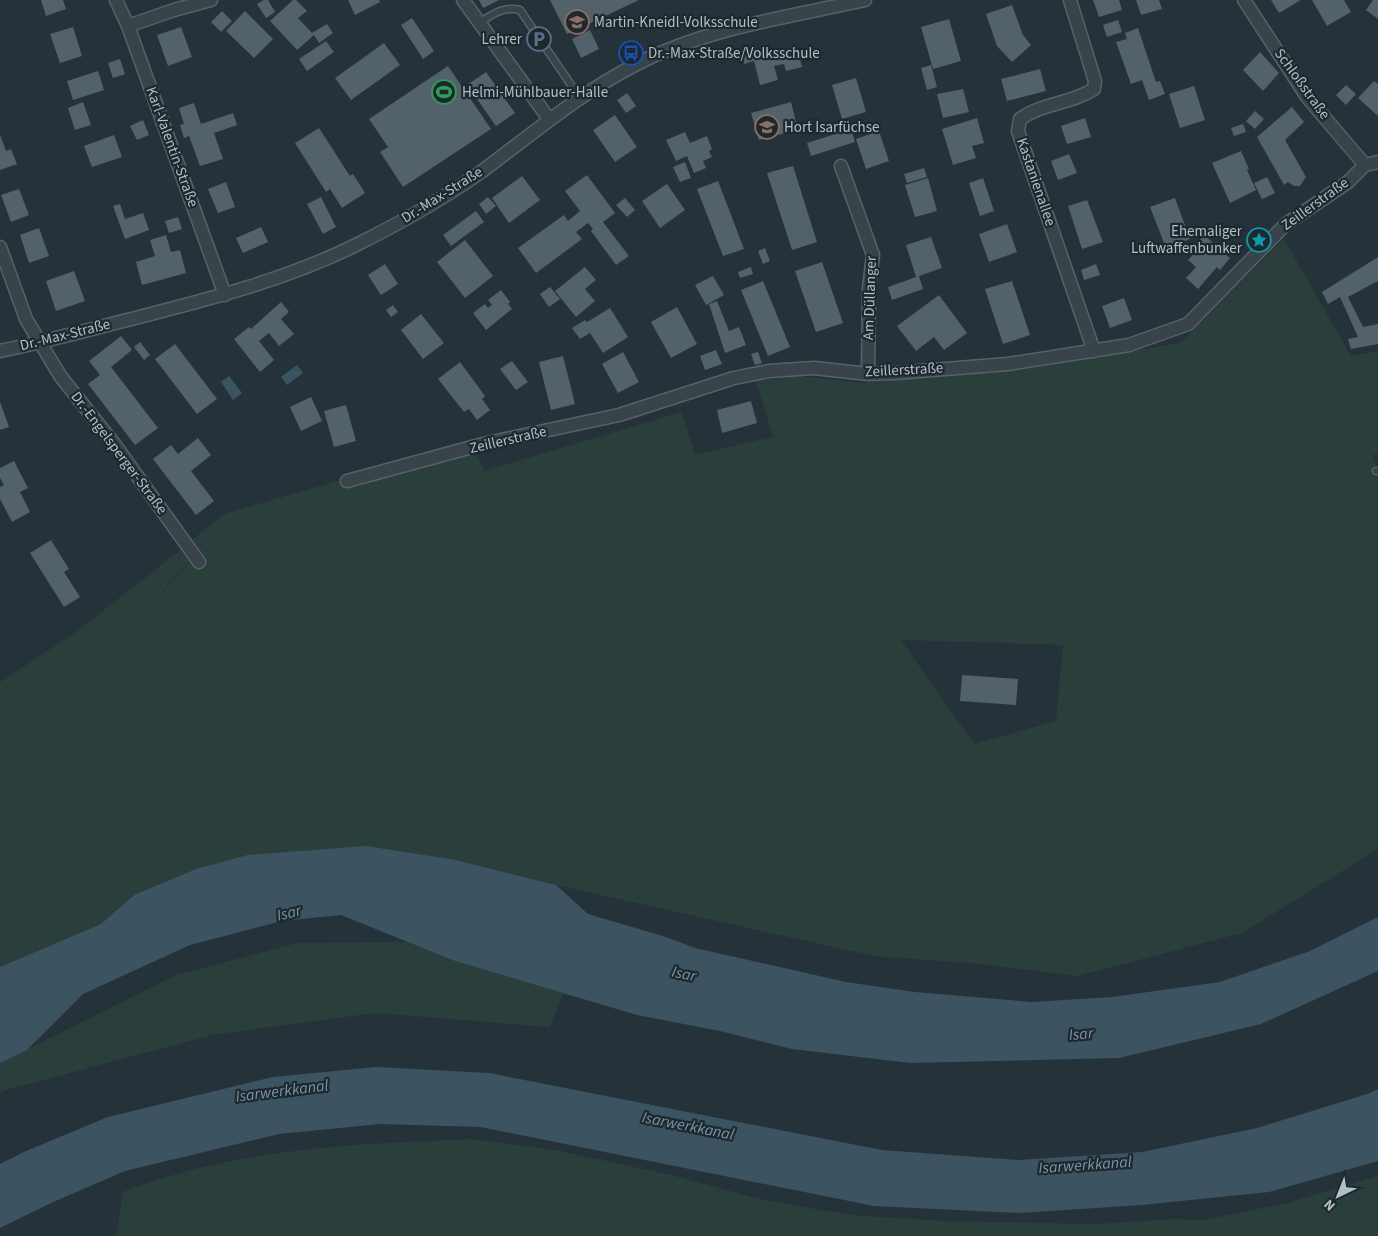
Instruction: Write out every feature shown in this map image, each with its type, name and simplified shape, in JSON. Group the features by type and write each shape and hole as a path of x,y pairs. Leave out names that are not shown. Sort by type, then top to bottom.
{"street":[{"name":"Karl-Valentin-Straße","path":"116,0 128,26 225,295"},
{"path":"128,26 174,10 211,0"},
{"path":"463,0 549,119"},
{"name":"Dr.-Max-Straße","path":"0,351 225,295 319,262 388,228 446,195 601,83 638,63 679,46 744,26 865,0"},
{"name":"Kastanienallee","path":"1070,0 1095,81 1094,89 1084,95 1030,112 1020,119 1018,131 1094,351"},
{"name":"Schloßstraße","path":"1244,0 1308,97 1372,164"},
{"name":"Zeillerstraße","path":"347,481 483,444 619,415 734,378 769,371 814,368 868,374 1008,364 1129,345 1188,324 1286,224 1372,164"},
{"name":"Am Düllanger","path":"841,166 873,255 869,289 868,374"},
{"name":"Dr.-Engelsperger-Straße","path":"0,247 26,319 61,377 115,446 199,562"}],"lane":[{"path":"479,23 495,12 510,8 520,10 580,98"}],"green space":[{"path":"1284,239 1351,356 1378,351 1378,454 1373,455 1378,473 1378,849 1242,933 1077,976 981,964 874,956 556,885 456,860 134,895 101,924 0,967 0,682 76,632 183,548 192,560 137,618 79,660 138,618 200,553 192,540 224,514 472,442 484,471 682,412 695,455 773,437 756,381 800,376 864,383 939,377 1027,368 1180,343","holes":["901,640 1063,645 1056,721 974,744"]},
{"path":"408,942 455,961 563,993 550,1027 375,1013 212,1035 0,1093 0,1063 176,975 298,943"},
{"path":"472,1139 555,1150 671,1175 760,1199 820,1210 862,1216 944,1221 1097,1224 1175,1219 1204,1220 1287,1203 1378,1176 1378,1236 116,1236 123,1192 165,1177 251,1157 295,1151 383,1143"}],"water":[{"path":"297,365 303,373 287,385 281,377"},
{"path":"229,376 242,393 233,400 221,382"},
{"name":"Isar","path":"366,846 456,860 556,885 588,914 666,937 695,948 846,982 915,992 1032,1002 1112,997 1220,982 1310,951 1378,917 1378,971 1261,1024 1119,1058 910,1063 792,1049 720,1031 637,1015 455,961 341,915 282,921 190,945 83,994 27,1050 0,1063 0,967 101,924 134,895 196,869 248,855"},
{"name":"Isarwerkkanal","path":"376,1067 489,1073 882,1150 1019,1160 1142,1152 1257,1128 1378,1089 1378,1161 1269,1192 1142,1205 1019,1213 874,1206 480,1127 380,1124 279,1134 125,1171 51,1203 0,1228 0,1164 26,1151 108,1117 273,1077"}],"building":[{"path":"41,0 63,0 66,9 46,16"},
{"path":"268,0 275,12 266,18 257,4"},
{"path":"293,0 296,0 307,11 298,18 312,33 327,24 333,33 319,43 314,35 297,50 270,21"},
{"path":"348,0 379,0 380,2 355,15"},
{"path":"479,0 499,0 483,8"},
{"name":"Martin-Kneidl-Volksschule","path":"550,0 639,0 567,34"},
{"path":"1093,0 1119,0 1122,10 1099,17"},
{"path":"1136,0 1159,0 1162,9 1141,15"},
{"path":"1271,0 1301,0 1279,13"},
{"path":"1312,0 1344,0 1351,12 1327,26"},
{"path":"1373,0 1378,0 1378,19 1366,10"},
{"path":"1012,5 1023,35 1031,45 1012,62 997,46 986,14"},
{"path":"222,11 232,21 221,32 211,22"},
{"path":"245,11 273,39 254,58 226,31"},
{"path":"412,18 434,51 423,59 401,25"},
{"path":"949,19 961,61 933,69 921,27"},
{"path":"1118,20 1122,32 1107,37 1103,25"},
{"path":"73,27 82,56 60,63 50,34"},
{"path":"181,27 192,57 168,66 157,35"},
{"path":"1138,28 1156,82 1160,81 1165,94 1149,100 1142,80 1131,84 1116,42 1127,39 1125,33"},
{"path":"590,30 599,49 581,58 572,39"},
{"path":"326,41 334,52 307,71 299,59"},
{"path":"384,43 400,65 351,100 335,78"},
{"path":"797,47 802,67 786,71 784,64 774,66 778,80 760,85 754,61 744,64 741,51 751,49 753,58"},
{"path":"1260,52 1279,73 1263,91 1243,70"},
{"path":"120,59 125,74 113,78 108,63"},
{"path":"931,65 937,87 927,90 921,68"},
{"path":"448,66 491,129 403,187 380,152 388,147 369,119"},
{"path":"1040,69 1046,91 1007,101 1001,79"},
{"path":"98,71 104,90 73,100 67,81"},
{"path":"486,72 515,113 496,126 467,85"},
{"path":"856,78 866,112 842,119 832,85"},
{"path":"1374,81 1378,84 1378,116 1358,98"},
{"path":"1346,85 1356,94 1346,105 1336,95"},
{"path":"1194,86 1205,120 1180,128 1169,94"},
{"path":"963,89 969,112 943,118 937,94"},
{"path":"627,93 636,106 626,113 617,100"},
{"path":"83,102 91,125 75,130 68,108"},
{"path":"791,102 798,130 759,140 751,113"},
{"path":"194,103 201,124 233,113 237,125 214,133 223,159 200,166 189,136 184,138 180,125 184,124 179,108"},
{"path":"1292,107 1304,122 1285,140 1306,177 1300,186 1294,186 1288,182 1284,185 1257,137"},
{"path":"1255,111 1264,119 1255,129 1246,121"},
{"path":"615,115 637,147 615,162 593,130"},
{"path":"977,118 984,143 972,146 976,158 953,165 942,129"},
{"path":"1085,118 1091,137 1067,144 1061,126"},
{"path":"143,120 149,135 137,140 130,126"},
{"path":"1243,124 1246,132 1234,136 1231,128"},
{"path":"319,128 350,176 353,174 365,193 342,208 330,189 326,192 295,143"},
{"path":"851,129 855,142 811,156 807,143"},
{"path":"879,131 889,161 866,169 856,139"},
{"path":"685,132 690,143 707,136 712,149 709,151 712,157 703,161 706,168 694,173 687,156 676,161 666,140"},
{"path":"0,135 6,151 11,149 17,164 0,170"},
{"path":"114,135 122,157 92,167 84,146"},
{"path":"1241,151 1256,190 1230,203 1212,163"},
{"path":"1069,154 1077,173 1058,180 1051,161"},
{"path":"685,162 691,178 680,182 673,167"},
{"path":"793,166 817,242 792,250 767,173"},
{"path":"924,168 927,177 907,183 904,174"},
{"path":"587,175 615,213 603,222 629,256 616,265 591,231 593,229 588,223 576,232 582,239 536,273 518,248 564,215 568,221 580,211 565,191"},
{"path":"522,176 540,200 509,223 492,198"},
{"path":"1267,177 1275,193 1262,199 1254,183"},
{"path":"928,178 937,211 915,217 905,185"},
{"path":"983,178 994,211 980,216 969,183"},
{"path":"718,181 744,249 723,256 697,189"},
{"path":"226,182 235,207 218,213 208,189"},
{"path":"667,184 685,210 660,228 642,201"},
{"path":"19,189 29,215 11,222 1,195"},
{"path":"321,197 336,227 323,234 307,204"},
{"path":"488,197 496,206 486,214 479,204"},
{"path":"625,198 635,210 627,217 616,205"},
{"path":"1175,198 1190,239 1166,248 1150,207"},
{"path":"1087,200 1103,242 1082,249 1068,206"},
{"path":"120,204 125,219 143,213 149,230 125,239 113,206"},
{"path":"476,211 484,222 451,246 443,235"},
{"path":"178,217 182,229 169,233 165,221"},
{"path":"1007,224 1017,252 989,262 979,234"},
{"path":"261,227 268,242 243,253 236,238"},
{"path":"39,228 49,256 29,263 20,235"},
{"path":"166,235 171,252 180,250 186,273 142,285 136,262 155,256 150,240"},
{"path":"1204,235 1230,258 1220,270 1217,267 1198,289 1186,278 1196,267 1188,260 1197,250 1193,248"},
{"path":"931,237 942,268 919,276 923,289 892,300 888,287 916,277 906,245"},
{"path":"465,240 493,276 465,298 437,262"},
{"path":"765,248 770,261 763,264 758,251"},
{"path":"1378,257 1378,281 1348,297 1363,327 1378,324 1378,344 1351,349 1348,339 1358,337 1340,297 1328,304 1322,292"},
{"path":"822,262 843,323 816,332 795,271"},
{"path":"385,264 398,284 381,295 368,275"},
{"path":"1096,264 1100,275 1084,280 1081,270"},
{"path":"585,267 596,280 585,289 595,301 576,317 555,291"},
{"path":"751,267 753,274 740,278 738,272"},
{"path":"74,271 85,301 56,311 46,281"},
{"path":"713,276 724,295 706,305 695,285"},
{"path":"763,281 790,347 768,356 741,290"},
{"path":"1012,281 1030,335 1003,344 985,289"},
{"path":"550,287 560,299 549,307 540,294"},
{"path":"501,290 510,302 508,304 512,309 486,330 473,313 485,304 488,308 492,305 488,300"},
{"path":"939,295 967,333 944,350 934,337 916,351 897,326"},
{"path":"1124,298 1132,320 1110,328 1102,306"},
{"path":"717,301 729,331 739,327 746,345 725,353 709,304"},
{"path":"281,302 289,312 281,319 294,334 279,346 269,333 259,341 274,360 260,372 234,339 249,327 251,329"},
{"path":"393,305 398,312 391,317 386,310"},
{"path":"677,307 697,344 671,358 651,322"},
{"path":"610,308 628,337 603,353 590,333 580,339 572,328 585,320 587,322"},
{"path":"421,314 444,343 423,359 401,330"},
{"path":"121,336 132,350 111,367 158,428 135,445 88,384 100,375 89,361"},
{"path":"140,342 150,355 144,360 134,347"},
{"path":"175,344 217,399 197,414 155,359"},
{"path":"716,350 722,364 705,370 700,356"},
{"path":"623,352 639,382 618,393 602,364"},
{"path":"758,352 762,363 755,365 751,354"},
{"path":"563,356 575,404 551,410 539,362"},
{"path":"512,361 528,382 516,390 500,369"},
{"path":"460,362 485,396 482,399 490,410 477,420 469,409 464,412 438,379"},
{"path":"311,397 322,421 301,431 290,407"},
{"path":"751,401 757,423 722,433 717,410"},
{"path":"0,402 9,427 0,430"},
{"path":"346,405 356,441 334,447 324,411"},
{"path":"198,438 211,455 191,471 214,501 196,515 153,459 171,445 178,454"},
{"path":"14,461 28,488 20,492 30,512 12,522 0,499 0,487 4,485 0,478 0,468"},
{"path":"51,540 69,569 64,572 80,597 64,607 30,553"},
{"path":"962,675 1018,679 1016,705 960,701"}],"place":[{"name":"Martin-Kneidl-Volksschule","path":"577,22"},
{"name":"Lehrer","path":"539,39"},
{"name":"Dr.-Max-Straße/Volksschule","path":"631,53"},
{"name":"Helmi-Mühlbauer-Halle","path":"444,92"},
{"name":"Hort Isarfüchse","path":"767,127"},
{"name":"Ehemaliger Luftwaffenbunker","path":"1259,240"}]}
